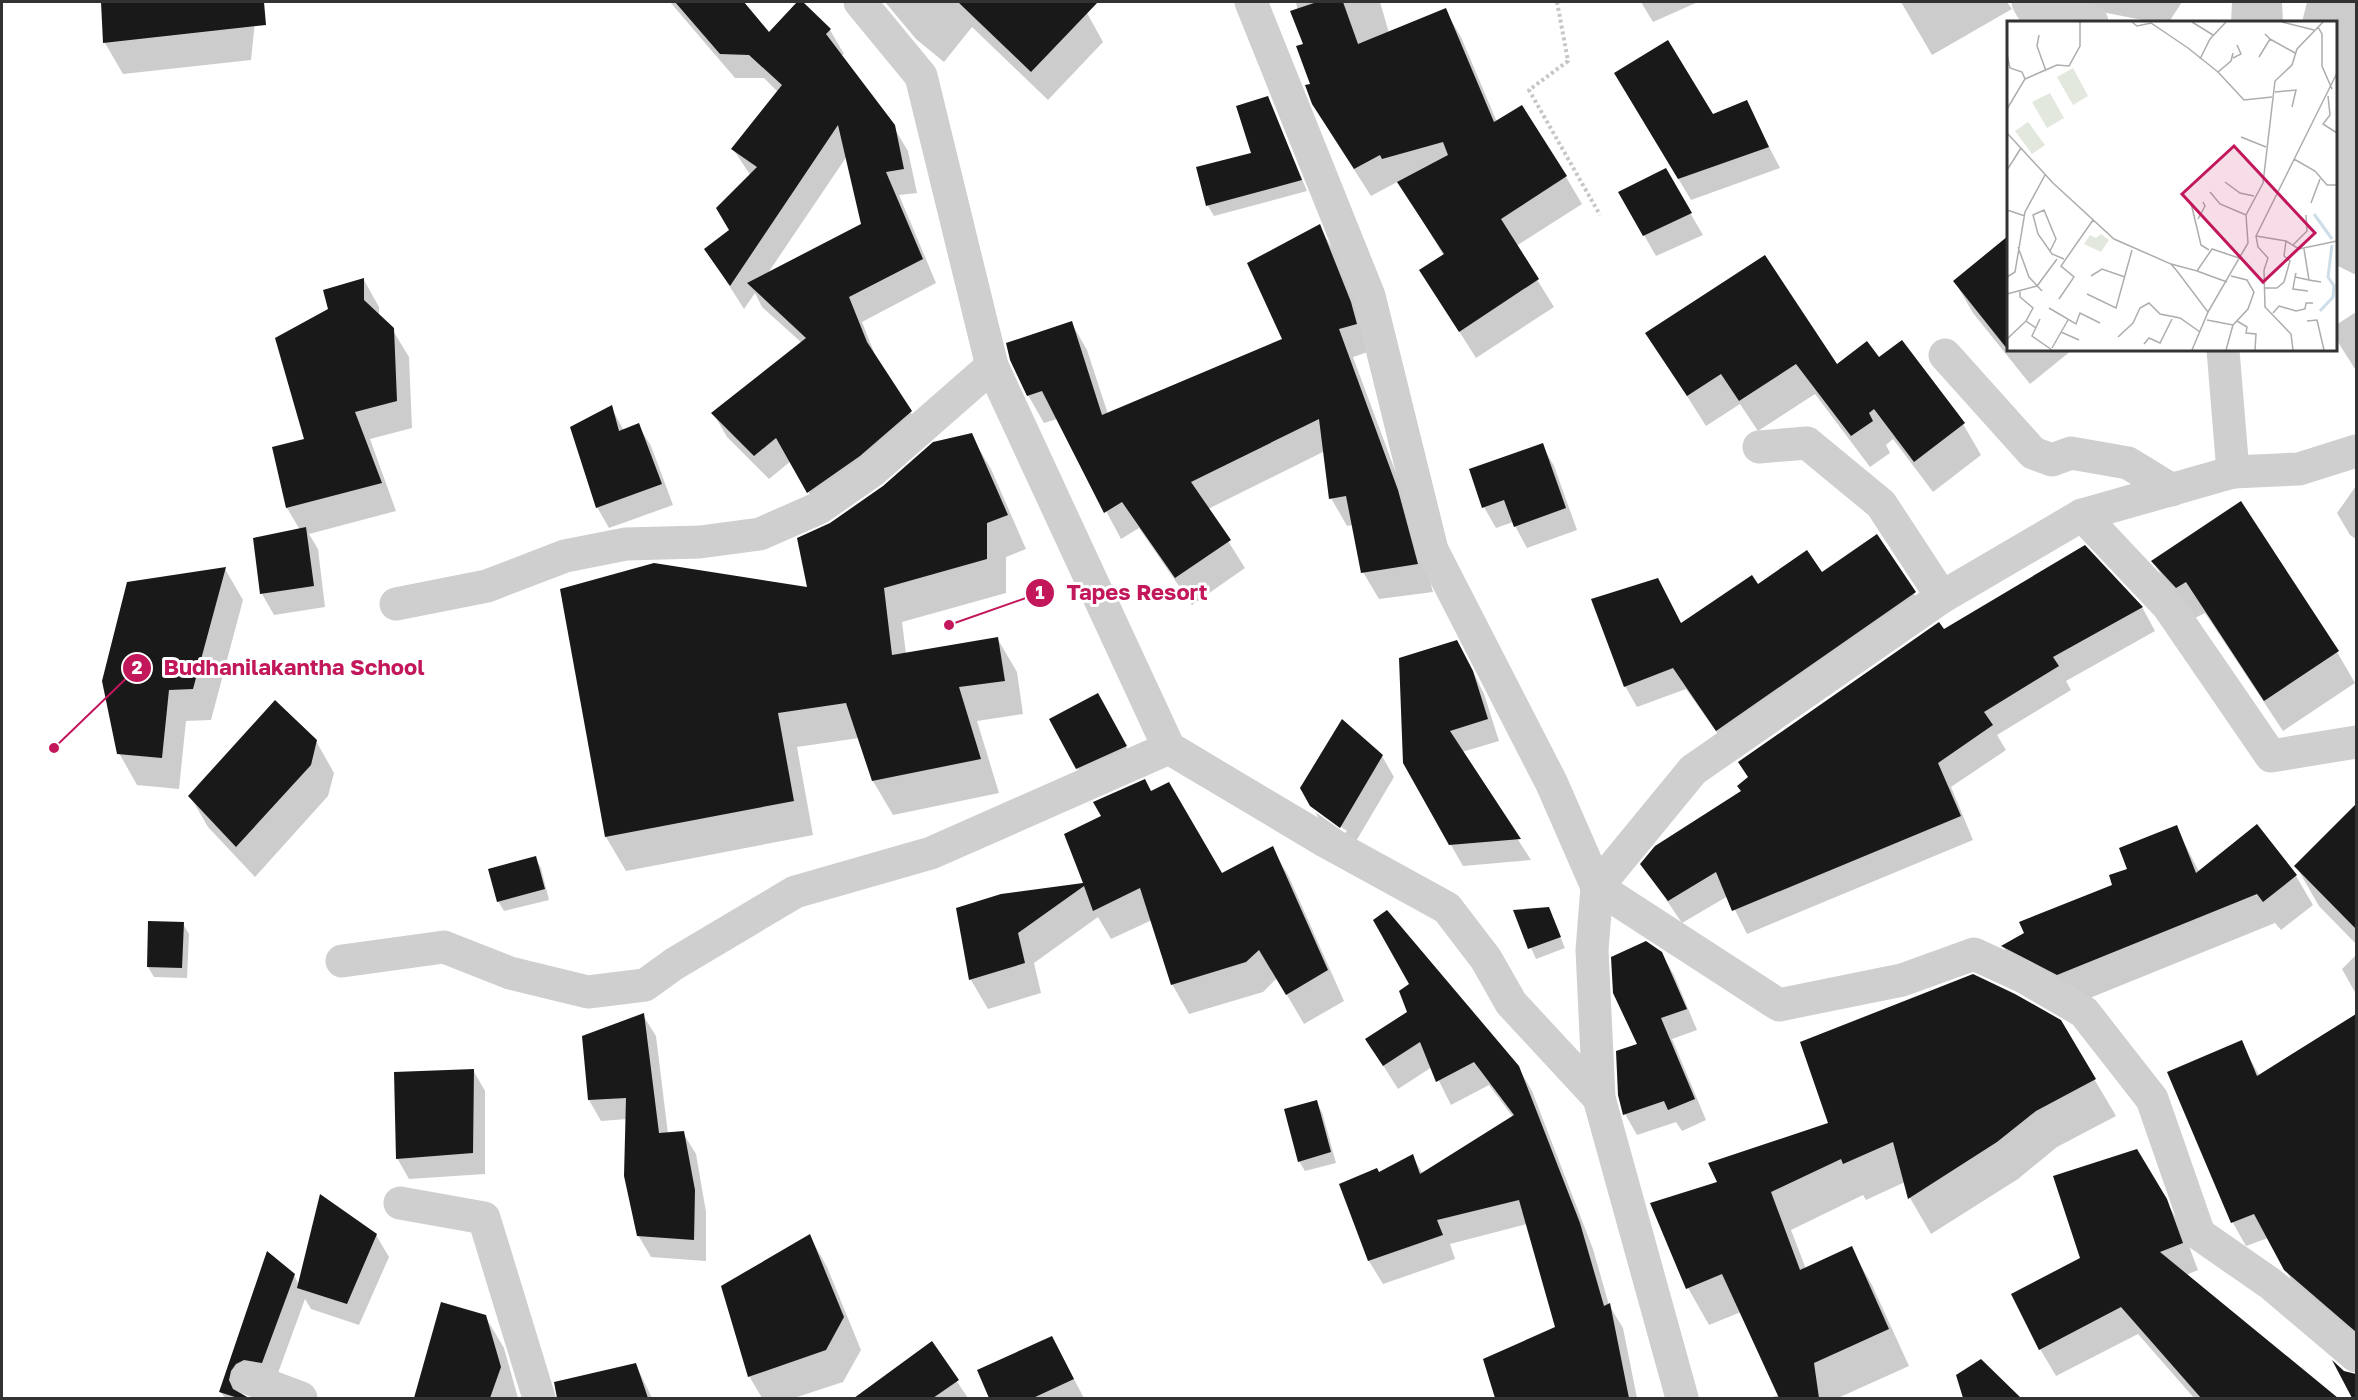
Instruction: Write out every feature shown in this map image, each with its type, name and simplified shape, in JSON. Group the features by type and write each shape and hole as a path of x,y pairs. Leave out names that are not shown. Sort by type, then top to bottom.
{"street":[{"path":"860,2 921,76 992,366 1169,748 1325,842 1447,908 1486,959 1511,1003 1599,1098"},
{"path":"1251,2 1369,296 1432,550 1552,784 1598,887 1592,950 1599,1098 1682,1398"},
{"path":"2028,2 2032,9 2089,21"},
{"path":"2223,351 2233,472"},
{"path":"1946,355 2033,453 2052,460 2070,453 2128,463 2172,490"},
{"path":"396,604 487,586 565,556 626,544 700,542 760,534 819,508 872,471 992,366"},
{"path":"1759,447 1807,443 1881,504 1942,597"},
{"path":"1598,887 1693,770 1942,597 2082,516 2233,472 2298,469 2356,451"},
{"path":"2082,516 2168,606 2271,756 2356,742"},
{"path":"342,961 444,947 510,973 588,992 645,985 674,964 795,892 931,853 1169,748"},
{"path":"1598,887 1779,1005 1902,980 1974,954 2024,977 2084,1012 2152,1099 2199,1234 2271,1284 2356,1356"},
{"path":"400,1203 484,1218 539,1398"},
{"path":"248,1378 301,1398"}],"path":[{"path":"1557,2 1568,61 1529,90 1600,215"}],"building":[{"path":"101,2 264,2 266,25 103,43"},
{"path":"675,2 744,2 769,32 797,2 803,2 831,29 826,34 895,125 904,169 886,172 923,259 849,297 867,342 912,411 860,456 807,493 776,438 754,456 711,413 806,338 747,283 861,224 838,125 730,286 704,249 729,230 716,208 757,167 731,149 782,85 749,55 720,54"},
{"path":"958,2 1098,2 1031,72"},
{"path":"1317,2 1343,2 1358,44 1446,8 1494,122 1522,105 1567,176 1501,219 1539,279 1459,332 1419,270 1444,254 1397,182 1448,155 1443,142 1382,159 1380,155 1354,169 1312,104 1305,85 1310,84 1296,46 1303,44 1290,11"},
{"path":"1668,40 1713,114 1747,100 1769,147 1678,179 1614,73"},
{"path":"1268,96 1302,180 1206,206 1196,167 1251,153 1236,106"},
{"path":"1666,168 1692,213 1643,236 1618,192"},
{"path":"1320,224 1351,302 1357,324 1339,329 1398,490 1418,564 1361,573 1346,496 1329,499 1319,419 1191,482 1231,540 1175,578 1122,502 1104,513 1042,391 1027,396 1010,360 1006,343 1072,321 1102,415 1282,339 1247,263"},
{"path":"2007,237 2007,349 1953,281"},
{"path":"1765,255 1837,364 1867,341 1879,357 1902,340 1965,423 1914,462 1874,409 1869,413 1873,421 1851,436 1796,364 1739,401 1721,374 1687,396 1645,333"},
{"path":"364,278 364,300 394,328 397,401 355,412 382,483 286,508 272,447 304,439 275,338 328,309 323,290"},
{"path":"612,405 619,431 639,423 662,484 596,508 570,427"},
{"path":"972,433 1008,515 987,523 987,559 884,588 892,655 998,637 1005,681 959,687 981,759 872,781 846,703 778,713 794,801 605,837 560,589 654,563 807,587 797,538 830,523 883,486 933,442"},
{"path":"1543,443 1566,508 1514,527 1504,500 1482,508 1469,469"},
{"path":"2241,501 2339,651 2264,701 2186,582 2176,588 2151,561"},
{"path":"306,527 314,586 260,594 253,538"},
{"path":"1877,534 1916,592 1716,731 1673,668 1624,687 1591,599 1658,578 1681,623 1752,575 1758,584 1807,550 1822,572"},
{"path":"2085,545 2143,607 2053,657 2059,666 1984,712 1993,725 1938,763 1961,816 1732,911 1716,872 1668,901 1640,864 1655,846 1741,791 1737,786 1748,777 1738,762 1939,622 1944,629"},
{"path":"226,567 193,689 169,690 162,758 117,754 102,681 127,582"},
{"path":"1457,640 1473,671 1488,719 1450,731 1521,839 1449,845 1403,763 1399,658"},
{"path":"1098,693 1127,746 1076,769 1049,719"},
{"path":"275,700 317,740 311,765 236,847 188,796"},
{"path":"1342,719 1383,755 1340,828 1310,806 1300,788"},
{"path":"1145,779 1151,791 1169,782 1222,873 1273,846 1328,970 1286,995 1259,950 1246,962 1171,985 1140,888 1093,911 1084,886 1018,933 1025,963 969,980 956,908 1001,894 1083,883 1064,834 1101,816 1093,802"},
{"path":"2356,804 2356,929 2294,866"},
{"path":"2257,824 2297,875 2263,902 2257,894 2057,975 2001,946 2024,933 2019,922 2112,885 2109,875 2127,869 2119,848 2177,825 2196,873"},
{"path":"536,856 545,889 497,902 488,869"},
{"path":"1549,907 1561,937 1528,949 1513,910"},
{"path":"1387,910 1519,1066 1580,1223 1604,1306 1610,1303 1629,1398 1495,1398 1483,1359 1555,1327 1519,1200 1437,1220 1443,1235 1368,1261 1339,1184 1377,1168 1379,1172 1413,1154 1420,1174 1514,1115 1474,1062 1436,1082 1420,1042 1383,1066 1365,1039 1407,1012 1399,991 1409,984 1373,920"},
{"path":"148,921 184,922 182,968 147,967"},
{"path":"1646,941 1662,952 1687,1009 1661,1018 1695,1099 1668,1110 1664,1101 1623,1115 1618,1095 1616,1051 1637,1044 1613,993 1611,957"},
{"path":"1973,974 2061,1020 2096,1079 2036,1111 1997,1142 1908,1199 1893,1142 1843,1164 1841,1159 1771,1192 1800,1270 1852,1246 1889,1329 1814,1363 1819,1398 1779,1398 1722,1274 1686,1289 1650,1203 1717,1182 1708,1163 1828,1123 1800,1042"},
{"path":"644,1013 659,1133 684,1131 695,1190 694,1240 637,1236 624,1176 626,1098 588,1100 582,1036"},
{"path":"2356,1014 2356,1332 2284,1270 2254,1214 2231,1223 2167,1072 2242,1040 2257,1076"},
{"path":"474,1069 473,1153 396,1159 394,1072"},
{"path":"1317,1100 1331,1152 1298,1162 1284,1109"},
{"path":"2137,1149 2167,1199 2183,1243 2160,1252 2338,1398 2201,1398 2121,1307 2039,1350 2011,1294 2080,1258 2053,1176"},
{"path":"320,1194 377,1234 347,1304 297,1288"},
{"path":"810,1234 844,1317 826,1350 748,1377 721,1286"},
{"path":"267,1251 295,1274 262,1363 244,1360 236,1364 231,1371 229,1380 233,1389 249,1398 238,1398 219,1392"},
{"path":"441,1302 486,1315 501,1367 490,1398 414,1398"},
{"path":"1052,1336 1074,1379 1033,1398 989,1398 977,1370"},
{"path":"932,1341 959,1380 933,1398 854,1398"},
{"path":"1981,1359 2021,1398 1963,1398 1956,1375"},
{"path":"2332,1360 2344,1371 2356,1374 2356,1398 2352,1398"},
{"path":"636,1363 648,1398 557,1398 554,1382"}],"place":[{"name":"Tapes Resort","path":"949,625"},
{"name":"Budhanilakantha School","path":"54,748"}]}
